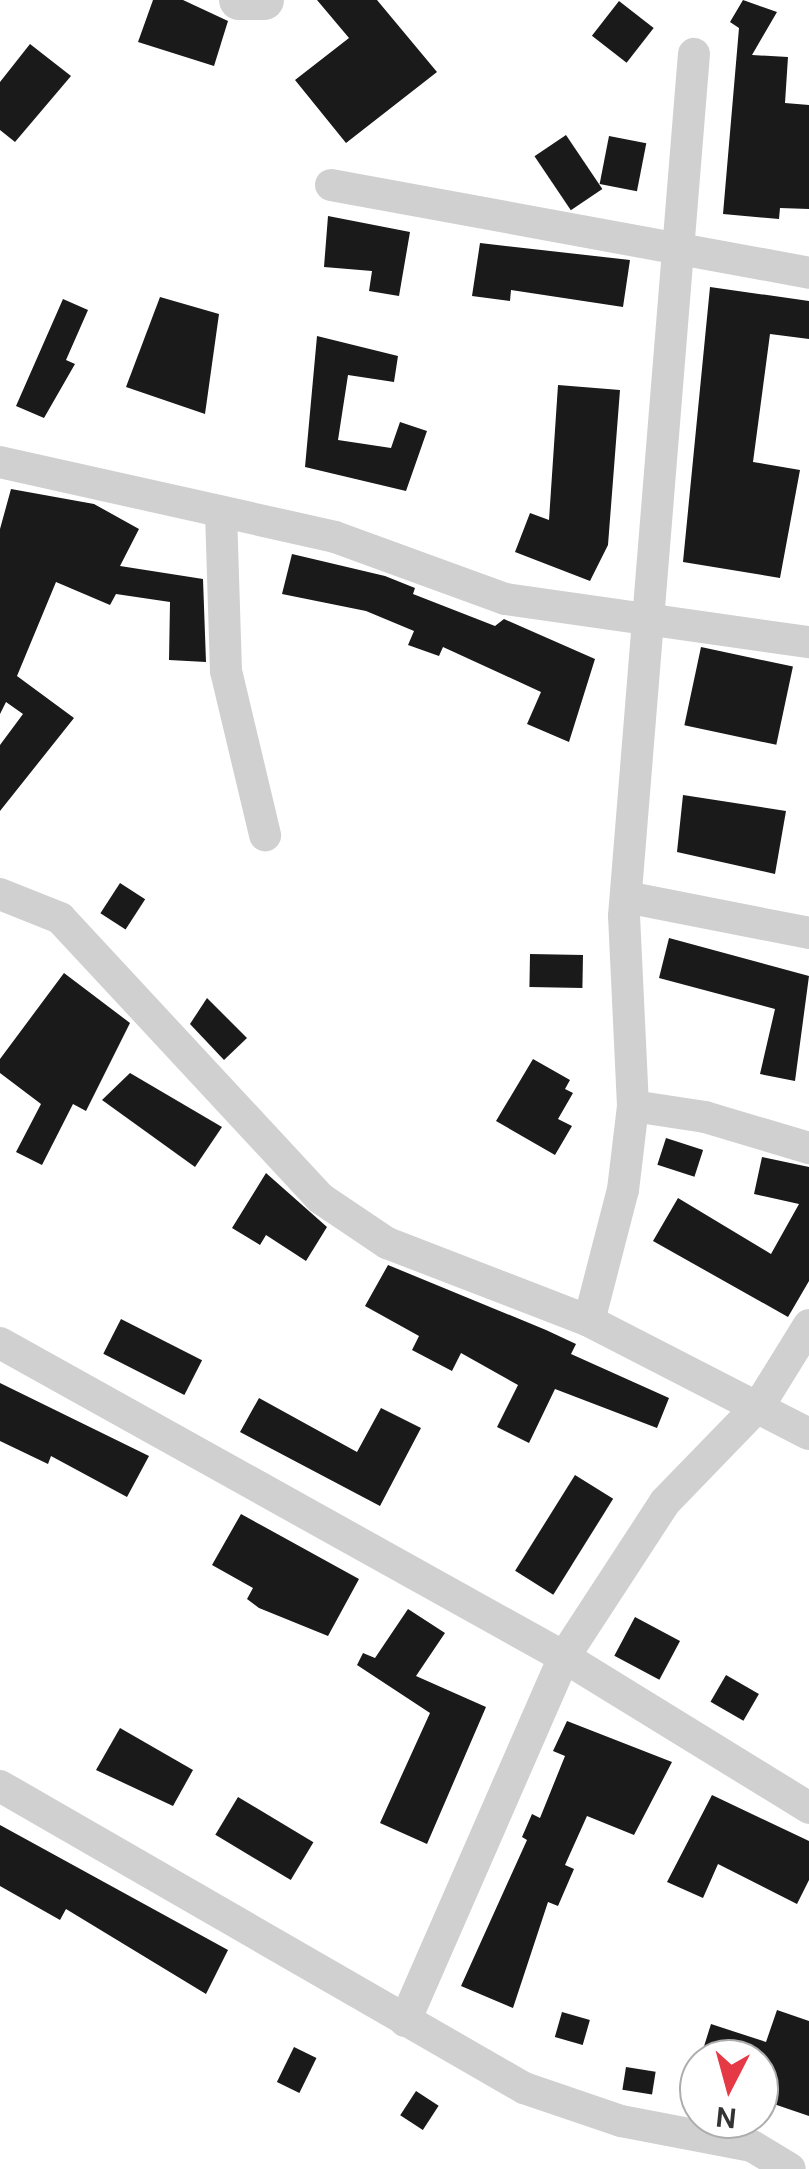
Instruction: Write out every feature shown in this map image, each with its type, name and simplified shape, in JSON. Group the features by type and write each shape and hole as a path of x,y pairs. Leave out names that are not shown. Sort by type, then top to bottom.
{"street":[{"path":"239,0 264,0"},
{"path":"589,1321 623,1190 633,1106 626,898 674,248 694,54"},
{"path":"331,185 809,273"},
{"path":"0,462 335,537 505,599 809,642"},
{"path":"221,512 226,671 265,835"},
{"path":"0,894 60,918 320,1198 386,1243 589,1321 760,1404 809,1434"},
{"path":"626,898 809,933"},
{"path":"633,1106 704,1117 809,1148"},
{"path":"405,2021 564,1657 665,1502 760,1404 809,1325"},
{"path":"0,1343 564,1657 809,1808"},
{"path":"0,1786 524,2088 621,2121 752,2146 790,2169"}],"building":[{"path":"153,0 183,0 228,21 214,66 138,42"},
{"path":"317,0 377,0 437,72 346,143 295,80 349,38"},
{"path":"743,0 777,12 752,55 788,57 785,103 809,105 809,209 780,208 779,219 723,214 739,28 730,22"},
{"path":"619,1 654,28 627,63 592,36"},
{"path":"30,44 71,76 15,142 0,130 0,82"},
{"path":"566,135 602,189 571,210 534,156"},
{"path":"609,136 646,143 637,191 600,184"},
{"path":"328,216 410,232 399,296 369,291 372,271 324,267"},
{"path":"480,243 630,260 623,307 511,290 510,301 472,296"},
{"path":"710,287 809,301 809,339 770,334 753,462 800,470 780,578 683,562"},
{"path":"160,297 219,314 205,414 126,387"},
{"path":"63,299 88,310 66,360 75,364 44,418 16,406"},
{"path":"317,336 398,356 394,382 348,375 338,440 391,448 400,422 427,431 406,491 305,467"},
{"path":"558,385 620,390 608,545 590,581 515,552 530,513 549,520"},
{"path":"11,489 94,504 139,529 120,566 203,579 206,662 169,660 170,602 116,594 110,605 56,582 17,676 74,718 0,811 0,745 23,714 6,702 0,714 0,529"},
{"path":"292,554 385,576 415,588 413,594 495,626 504,619 595,659 569,742 527,724 541,692 443,647 439,656 408,645 414,631 366,611 282,594"},
{"path":"701,647 793,667 776,745 684,725"},
{"path":"683,795 786,811 775,874 677,852"},
{"path":"120,883 145,899 126,930 100,913"},
{"path":"669,938 809,976 795,1081 760,1074 775,1009 659,978"},
{"path":"530,954 583,955 582,988 529,987"},
{"path":"64,973 130,1023 86,1111 73,1104 42,1165 16,1152 41,1104 0,1073 0,1059"},
{"path":"207,998 247,1038 224,1060 190,1024"},
{"path":"533,1059 570,1080 565,1089 573,1093 558,1119 572,1126 555,1155 496,1121"},
{"path":"130,1073 222,1127 195,1167 102,1100"},
{"path":"666,1138 703,1150 694,1177 657,1165"},
{"path":"762,1157 809,1167 809,1281 788,1317 653,1241 678,1198 771,1254 799,1204 754,1194"},
{"path":"266,1173 327,1227 306,1261 266,1235 260,1245 232,1228"},
{"path":"388,1265 576,1344 571,1354 669,1398 657,1428 555,1389 529,1443 497,1427 518,1385 461,1353 452,1371 412,1350 419,1336 365,1306"},
{"path":"121,1319 202,1360 184,1395 103,1354"},
{"path":"0,1383 149,1456 127,1497 51,1456 48,1464 0,1441"},
{"path":"259,1398 357,1452 381,1408 421,1428 380,1506 240,1432"},
{"path":"575,1475 613,1499 553,1595 515,1571"},
{"path":"241,1514 359,1579 328,1636 259,1608 247,1599 253,1588 212,1565"},
{"path":"408,1609 445,1633 416,1676 486,1707 427,1844 380,1823 430,1713 357,1665 363,1653 375,1658"},
{"path":"635,1617 680,1641 659,1680 614,1656"},
{"path":"726,1675 759,1694 743,1721 710,1702"},
{"path":"567,1721 672,1762 634,1835 587,1816 565,1865 574,1869 558,1906 548,1902 513,2008 461,1986 527,1840 522,1837 532,1814 540,1818 565,1756 553,1751"},
{"path":"120,1728 193,1770 173,1806 96,1770"},
{"path":"712,1795 809,1841 809,1880 797,1904 718,1864 703,1898 667,1882"},
{"path":"238,1797 313,1842 291,1880 215,1835"},
{"path":"0,1825 228,1950 206,1994 66,1909 60,1920 0,1886"},
{"path":"777,2010 809,2021 809,2116 779,2106 779,2039 767,2039"},
{"path":"562,2012 590,2020 583,2045 555,2037"},
{"path":"711,2024 757,2039 706,2039"},
{"path":"294,2047 316,2058 299,2093 277,2082"},
{"path":"626,2067 656,2072 652,2094 622,2090"},
{"path":"416,2091 439,2106 423,2130 400,2115"}]}
